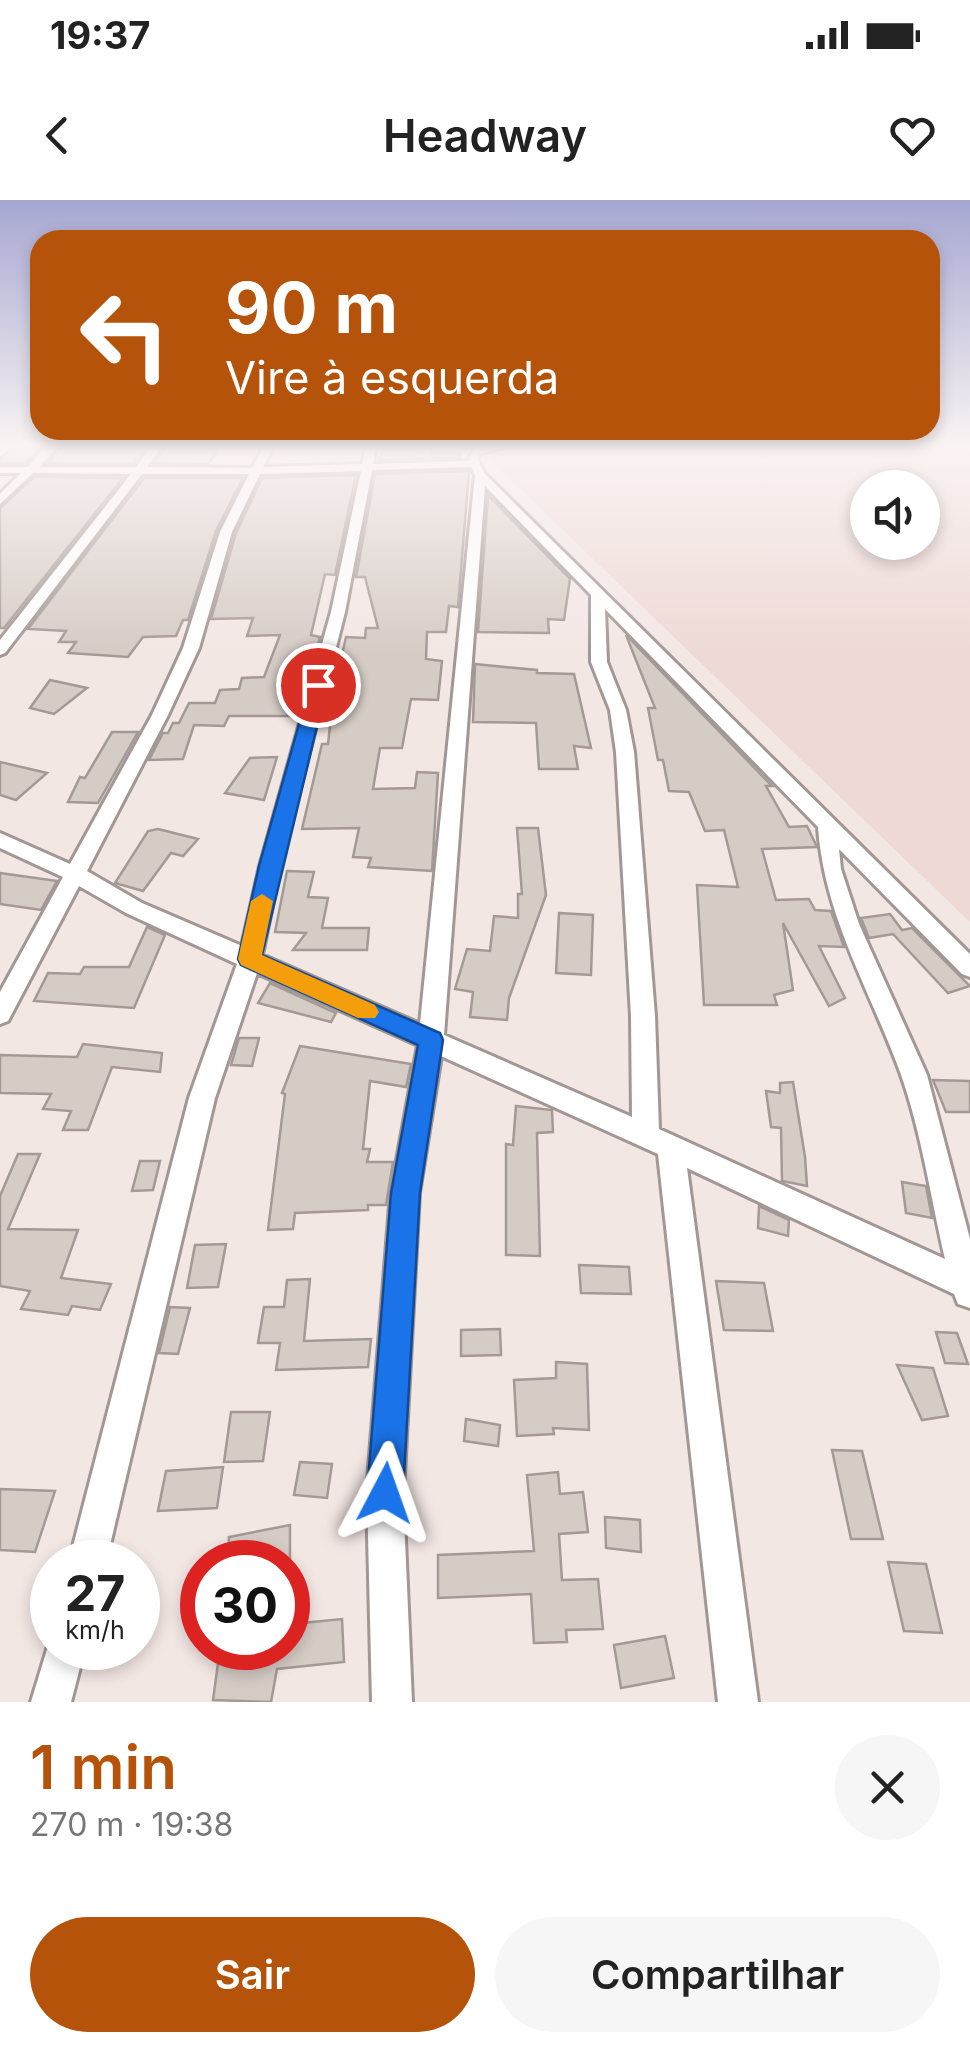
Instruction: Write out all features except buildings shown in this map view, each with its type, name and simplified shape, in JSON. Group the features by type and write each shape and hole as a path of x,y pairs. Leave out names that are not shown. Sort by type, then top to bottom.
{"street":[{"path":"0,650 106,513"},
{"path":"0,1014 136,763 191,648 235,513"},
{"path":"92,1540 202,1098 250,959 270,866 338,612 358,513"},
{"path":"392,1702 385,1493 405,1193 431,1040 473,513"},
{"path":"520,513 970,968"},
{"path":"598,593 599,662 618,710 625,752 643,1016 658,1141 738,1702"},
{"path":"826,820 831,869 848,924 914,1075 969,1288"},
{"path":"0,840 75,874 134,908 658,1141 969,1288"},
{"path":"51,1702 59,1670"}],"shaded area":[{"path":"545,513 850,513 850,560 940,560 940,513 970,513 970,922"}],"slow traffic":[{"path":"262,901 250,959 366,1012"}],"route":[{"path":"318,685 250,959 431,1040 405,1193 385,1493"}]}
